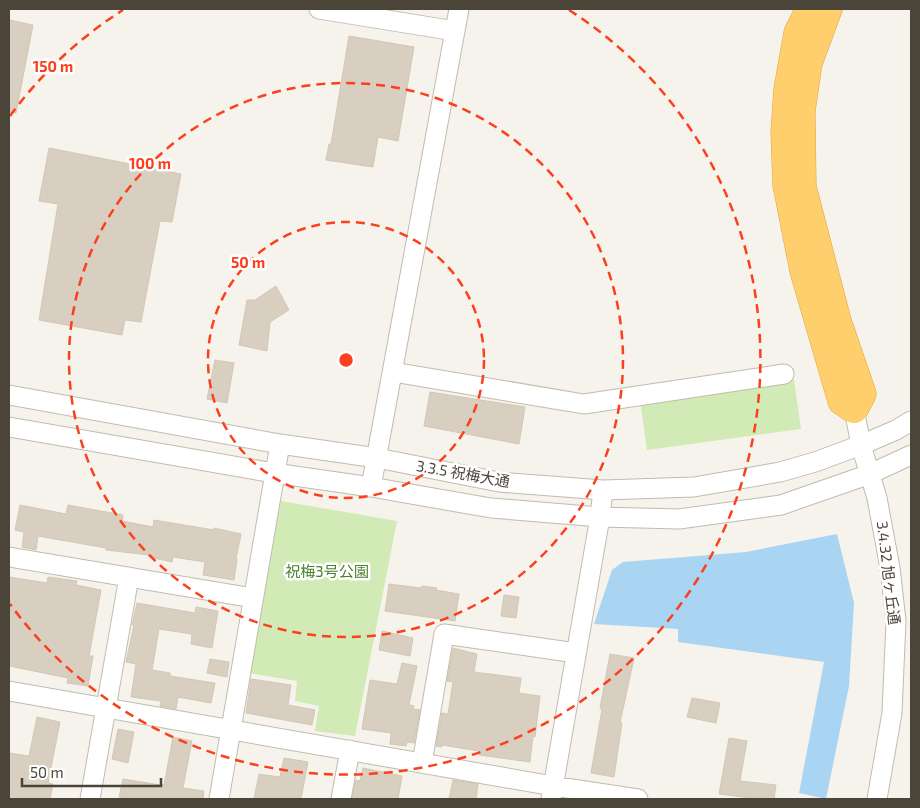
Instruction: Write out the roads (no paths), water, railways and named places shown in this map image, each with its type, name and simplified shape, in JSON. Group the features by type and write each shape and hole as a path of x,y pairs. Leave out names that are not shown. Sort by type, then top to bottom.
{"highway":[{"path":"810,9 798,33 788,89 785,132 787,185 804,271 842,400 854,409 862,394 837,321 802,187 802,102 808,63 828,9"}],"street":[{"path":"319,9 455,31"},
{"path":"371,487 459,9"},
{"path":"393,372 584,404 784,374"},
{"name":"3.3.5 祝梅大通","path":"9,395 280,444 377,458 498,482 603,490 694,487 780,472 815,462 861,445 896,430 911,421"},
{"name":"3.4.32 旭ヶ丘通","path":"854,409 861,445 877,498 890,568 896,621 892,713 877,799"},
{"name":"3.3.5 祝梅大通","path":"9,427 491,508 600,517 679,519 781,505 870,474 911,455"},
{"path":"219,799 280,444"},
{"path":"552,793 600,517 603,490"},
{"path":"9,557 253,598"},
{"path":"90,799 129,577"},
{"path":"422,762 444,634 576,653"},
{"path":"9,691 422,762 552,793 638,799"},
{"path":"341,799 350,750"}],"water":[{"path":"837,534 854,603 849,686 826,799 799,793 824,662 678,642 678,629 594,624 612,570 623,562 746,552"}],"park label":[{"name":"祝梅3号公園","path":"327,572"}]}
